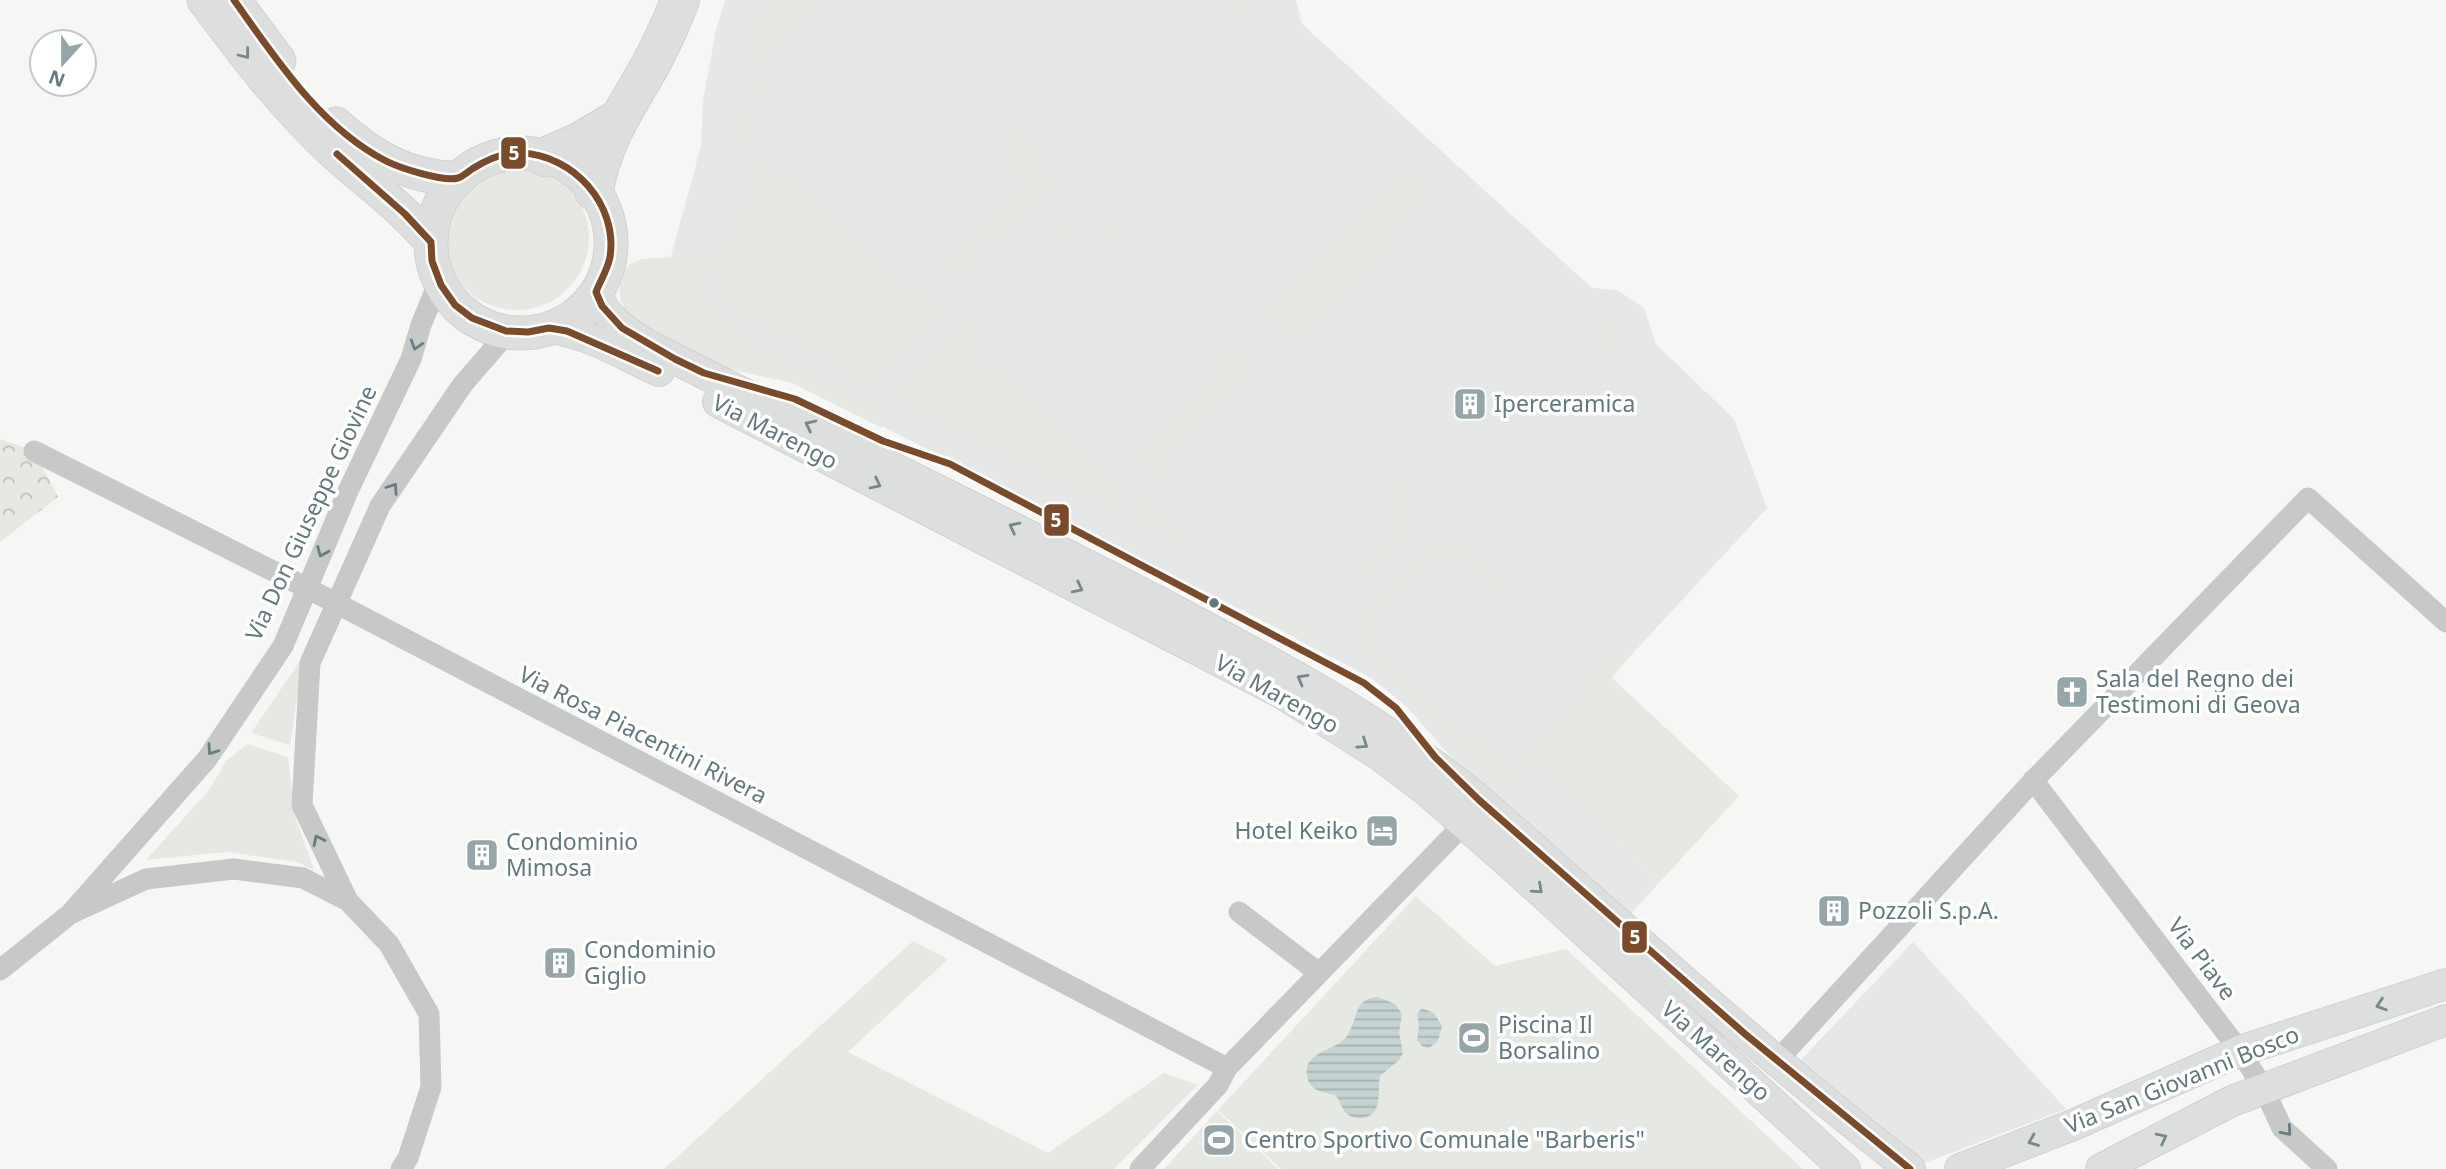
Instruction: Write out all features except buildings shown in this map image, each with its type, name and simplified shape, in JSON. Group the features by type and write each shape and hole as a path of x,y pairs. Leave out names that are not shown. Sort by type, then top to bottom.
{"highway":[{"path":"594,191 598,171 618,119 652,62 680,0"},
{"path":"545,157 582,141 618,119"}],"main road":[{"path":"204,0 254,66 298,116 332,150 405,214 430,242"},
{"path":"234,0 304,92 359,145 400,168 423,175 458,178"},
{"path":"529,153 545,157 576,172 594,191 607,216 611,240 606,271 596,292 576,314 549,328 532,332 508,332 472,318 455,305 439,281 432,261 430,242 437,209 445,193 458,178 473,166 502,155 529,153"},
{"path":"596,292 610,317 646,344 1082,562 1310,683 1380,726 1444,771 1479,800 1776,1062 1909,1169"},
{"name":"Via Marengo","path":"549,328 572,333 619,352 1283,694 1378,754 1414,780 1532,884 1845,1169"},
{"name":"Via San Giovanni Bosco","path":"1970,1167 2112,1109 2239,1052 2446,984"},
{"name":"Via San Giovanni Bosco","path":"2101,1169 2134,1162 2232,1101 2446,1020"}],"street":[{"name":"Via Don Giuseppe Giovine","path":"70,914 207,759 283,646 348,491 411,359 439,281"},
{"path":"401,1169 408,1158 431,1087 429,1014 389,944 348,901 302,805 310,663 380,506 463,384 508,332"},
{"name":"Via Rosa Piacentini Rivera","path":"34,451 307,588 1227,1068"},
{"path":"1776,1062 2033,780 2308,498 2446,622"},
{"name":"Via Piave","path":"2033,780 2239,1052 2263,1089 2283,1129 2328,1169"},
{"path":"1140,1169 1218,1085 1227,1068 1464,824"},
{"path":"0,970 70,914 146,879 234,869 303,878 348,901"},
{"path":"1239,912 1319,973"}],"shaded area":[{"path":"725,0 1296,0 1302,24 1592,288 1617,290 1644,308 1656,344 1734,419 1767,508 1611,677 1541,760 1658,884 1628,917 1450,756 1406,706 1374,680 796,382 651,330 701,146 703,100 716,30"},
{"path":"1913,942 2066,1109 1922,1162 1796,1065"},
{"path":"1378,997 1395,1004 1402,1014 1399,1032 1403,1053 1399,1060 1380,1076 1377,1107 1374,1112 1370,1116 1356,1118 1347,1114 1335,1095 1313,1088 1308,1080 1307,1067 1315,1056 1347,1036 1364,1001"},
{"path":"1422,1008 1434,1013 1442,1026 1438,1041 1429,1048 1422,1046 1417,1040 1417,1014"}],"green space":[{"path":"767,0 822,0 754,74 765,84 752,107 752,133 757,150 905,287 926,297 952,299 874,387 730,311 719,296 712,279 711,267 716,251 738,223 745,207 747,188 743,132 744,98 752,48"},
{"path":"1230,0 1255,0 1257,15 1250,22 1235,22 1228,12"},
{"path":"986,106 1044,160 1049,170 1047,191 1035,212 1018,230 985,247 954,278 940,281 919,262 924,257 938,270 1023,178 1009,165 1011,148 1004,134 980,111"},
{"path":"517,166 544,172 568,187 583,211 589,238 583,265 568,289 544,304 517,310 490,304 466,289 451,265 445,238 451,211 466,187 490,172"},
{"path":"1399,167 1432,197 1295,348 1262,317"},
{"path":"1055,225 1073,228 1087,225 1108,227 1133,245 1125,254 1095,230 1072,232 1063,241 1052,231 973,318 984,328 969,346 1130,489 1111,510 907,405 898,395 900,388 1045,229"},
{"path":"709,244 700,269 701,281 719,316 738,333 877,406 882,428 792,383 720,367 650,331 627,313 620,299 620,285 624,271 630,264 642,259 685,256"},
{"path":"1602,321 1613,325 1617,336 1613,347 1602,351 1591,347 1587,336 1591,325"},
{"path":"1235,346 1257,366 1155,479 1133,458"},
{"path":"0,439 34,451 58,497 0,542"},
{"path":"1366,458 1397,482 1407,495 1408,532 1396,553 1362,575 1343,594 1333,599 1326,598 1317,595 1328,584 1337,591 1396,525 1387,517 1391,507 1391,492 1382,480 1362,463"},
{"path":"1137,496 1170,526 1217,557 1306,608 1325,614 1341,613 1331,628 1120,513"},
{"path":"1456,544 1468,549 1506,581 1496,592 1467,566 1455,562 1446,566 1434,555 1372,625 1385,637 1380,644 1380,652 1509,769 1613,653 1624,663 1612,678 1739,796 1658,884 1541,761 1517,784 1495,783 1351,640 1357,617 1414,554 1427,547"},
{"path":"1257,604 1334,645 1332,658 1279,629 1255,608"},
{"path":"303,657 290,745 251,733"},
{"path":"247,744 288,757 295,816 314,870 297,862 227,852 146,860 209,790 226,761"},
{"name":"Piscina Il Borsalino","path":"1416,896 1495,966 1566,949 1803,1169 1281,1169 1218,1110"},
{"path":"913,941 948,959 848,1052 1048,1153 1164,1073 1198,1085 1114,1169 664,1169"},
{"name":"Centro Sportivo Comunale \"Barberis\"","path":"1217,1111 1278,1169 1164,1169"}],"transit line":[{"name":"5","path":"234,0 283,68 320,111 362,147 386,161 422,174 451,179 460,177 495,157 521,153 540,156 575,173 588,186 607,219 611,238 610,257 596,292 602,306 622,328 704,373 795,399 883,441 950,464 1364,683 1396,708 1435,757 1479,800 1745,1034 1910,1169"},
{"name":"5","path":"337,154 405,214 431,242 432,261 441,285 455,305 472,318 506,331 528,332 549,328 567,331 658,371"}],"place":[{"name":"Iperceramica","path":"1470,404"},
{"name":"Sala del Regno dei Testimoni di Geova","path":"2072,692"},
{"name":"Hotel Keiko","path":"1382,831"},
{"name":"Condominio Mimosa","path":"482,855"},
{"name":"Pozzoli S.p.A.","path":"1834,911"},
{"name":"Condominio Giglio","path":"560,963"},
{"name":"Piscina Il Borsalino","path":"1474,1038"},
{"name":"Centro Sportivo Comunale \"Barberis\"","path":"1219,1140"}]}
